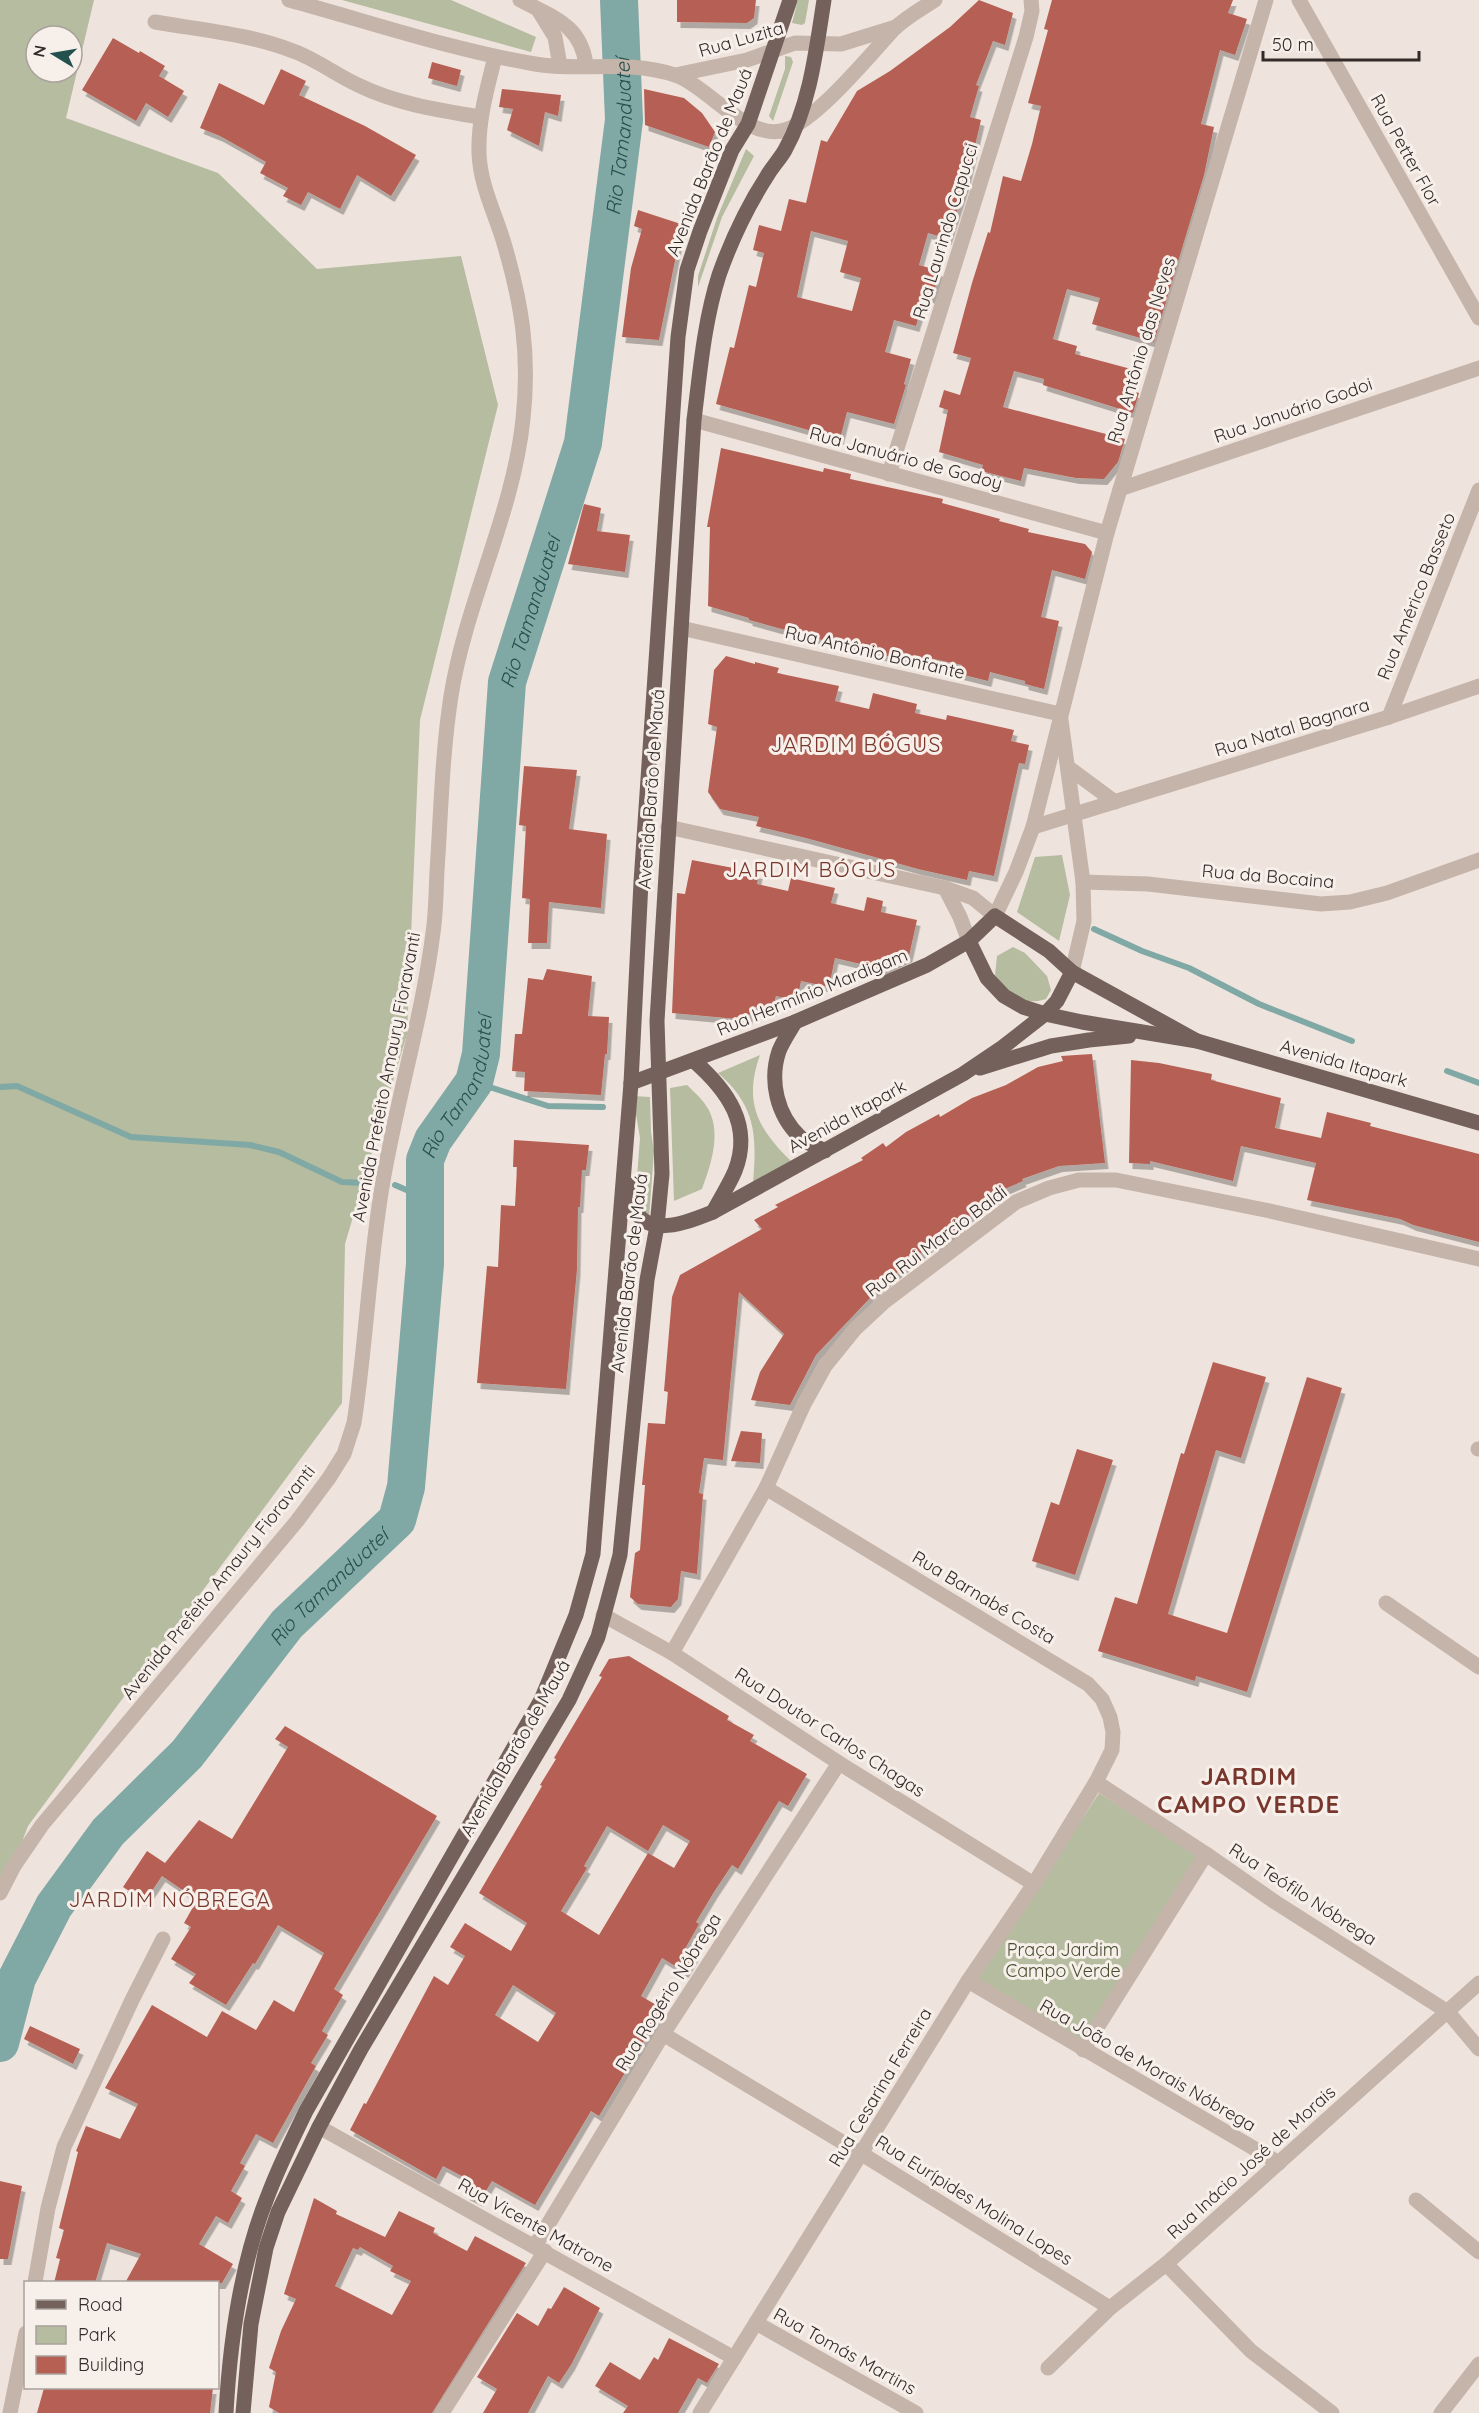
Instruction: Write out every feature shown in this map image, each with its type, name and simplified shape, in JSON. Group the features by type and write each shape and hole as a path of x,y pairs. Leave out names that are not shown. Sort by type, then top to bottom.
{"main road":[{"name":"Avenida Barão de Mauá","path":"226,2413 229,2366 245,2275 266,2200 306,2111 541,1700 576,1615 593,1554 631,1083 641,882 678,337 687,270 732,150 748,124 790,0"},
{"name":"Avenida Barão de Mauá","path":"243,2413 251,2324 266,2248 278,2212 319,2127 361,2049 569,1700 598,1637 620,1555 646,1280 657,1226 662,1174 657,1022 694,420 703,351 719,276 750,204 785,151 796,125 808,88 824,0"},
{"name":"Rua Hermínio Mardigam","path":"631,1083 658,1075 795,1022 927,965 969,941 996,915"},
{"name":"Avenida Itapark","path":"996,915 1049,951 1072,972 1197,1041"},
{"name":"Avenida Itapark","path":"969,941 987,978 1004,996 1023,1007 1045,1014 1197,1041 1479,1123"},
{"name":"Avenida Itapark","path":"657,1226 682,1224 713,1212 963,1074 1003,1047 1045,1014 1057,1001 1072,972"},
{"path":"795,1022 780,1049 773,1075 778,1101 789,1122 802,1139 825,1151"},
{"path":"963,1074 1051,1046 1154,1034"},
{"path":"694,1061 714,1079 728,1097 738,1119 741,1146 735,1171 713,1212"},
{"path":"626,1144 632,1205 636,1214 657,1226"}],"street":[{"name":"Rua Luzita","path":"289,0 495,57 560,66 637,67 675,75 705,92 748,124 760,130 772,132 796,125"},
{"path":"520,0 570,28 593,65"},
{"path":"796,125 817,109 865,63 896,27 934,0"},
{"name":"Rua Laurindo Capucci","path":"889,474 1026,37 1032,11 1031,0"},
{"name":"Rua Antônio das Neves","path":"996,915 1033,827 1107,533 1266,0"},
{"name":"Rua Petter Flor","path":"1299,0 1479,318"},
{"path":"538,10 555,37 560,66"},
{"path":"155,22 272,43 296,51 357,85 386,98 413,106 480,117"},
{"name":"Rua Luzita","path":"675,75 747,60 795,43 817,45 854,41 896,27"},
{"name":"Avenida Prefeito Amaury Fioravanti","path":"0,1893 14,1866 42,1825 297,1521 330,1478 344,1454 354,1423 382,1189 394,1122 419,1017 434,929 445,750 451,696 462,638 505,512 523,423 526,386 525,338 515,281 484,190 479,155 480,117 495,57"},
{"name":"Rua Januário Godoi","path":"1120,489 1479,368"},
{"name":"Rua Januário de Godoy","path":"694,420 1107,533"},
{"name":"Rua Américo Basseto","path":"1389,717 1479,490"},
{"name":"Rua Antônio Bonfante","path":"681,628 1060,714"},
{"name":"Rua Natal Bagnara","path":"1033,827 1389,717 1479,686"},
{"name":"Rua Antônio das Neves","path":"1060,714 1083,882 1084,921 1072,972"},
{"path":"1069,768 1115,802"},
{"path":"668,827 945,888 973,898 996,915"},
{"name":"Rua da Bocaina","path":"1083,882 1148,884 1321,904 1350,903 1387,893 1479,860"},
{"path":"945,888 969,941"},
{"name":"Rua Rui Marcio Baldi","path":"672,1653 766,1488 804,1404 825,1366 855,1329 884,1302 1016,1202 1049,1188 1079,1179 1116,1180 1270,1211 1479,1259"},
{"name":"Rua Barnabé Costa","path":"766,1488 1088,1684 1102,1699 1110,1717 1113,1732 1112,1750 1096,1782"},
{"path":"1386,1603 1479,1667"},
{"name":"Rua Doutor Carlos Chagas","path":"603,1615 672,1653 839,1763 1034,1884"},
{"name":"Rua Rogério Nóbrega","path":"442,2413 540,2249 663,2034 839,1763"},
{"name":"Rua Teófilo Nóbrega","path":"1096,1782 1275,1902 1448,2012 1479,2049"},
{"name":"Rua Cesarina Ferreira","path":"700,2413 968,1981 1034,1884 1096,1782"},
{"path":"1083,2050 1206,1854"},
{"path":"35,2281 48,2208 64,2147 132,2000 163,1940"},
{"name":"Rua João de Morais Nóbrega","path":"968,1981 1279,2163"},
{"name":"Rua Inácio José de Morais","path":"1047,2368 1110,2308 1166,2264 1479,1983"},
{"name":"Rua Eurípides Molina Lopes","path":"663,2034 1110,2308"},
{"name":"Rua Vicente Matrone","path":"319,2127 735,2358"},
{"path":"1416,2200 1479,2252"},
{"path":"1166,2264 1251,2351 1332,2413"},
{"name":"Rua Tomás Martins","path":"756,2323 916,2413"},
{"path":"10,2413 24,2343"},
{"path":"1441,2413 1479,2364"}],"green space":[{"path":"0,0 94,0 84,42 84,24 24,24 24,84 74,84 66,118 218,173 317,269 461,256 498,405 420,720 407,1034 345,1244 342,1403 28,1826 0,1900"},
{"path":"342,0 451,0 536,37 531,52"},
{"path":"798,0 809,0 805,23 802,25 792,23"},
{"path":"785,56 791,57 793,62 773,121 769,116 785,69"},
{"path":"746,149 754,156 722,217 698,287 698,276 717,218"},
{"path":"1062,855 1070,895 1059,941 1017,912 1035,857"},
{"path":"1013,947 1025,953 1047,976 1051,990 1046,999 1030,1001 1016,997 995,975 997,956"},
{"path":"760,1055 753,1087 757,1114 770,1138 792,1162 753,1183 755,1150 751,1122 740,1097 718,1073"},
{"path":"687,1085 707,1106 714,1124 714,1143 711,1162 702,1189 674,1201 670,1088"},
{"path":"633,1096 650,1097 654,1151 649,1218 644,1216 644,1197 636,1190 640,1138"},
{"name":"Praça Jardim Campo Verde","path":"1099,1793 1199,1856 1082,2044 978,1979"}],"building":[{"path":"677,0 756,0 754,18 747,23 677,22"},
{"path":"979,0 1013,13 1005,45 993,41 976,85 979,86 970,117 981,120 967,180 948,239 928,233 919,265 940,271 932,298 925,295 916,326 894,320 885,352 911,359 894,424 847,412 840,439 716,404 730,347 734,348 749,285 756,287 764,253 753,250 759,225 781,231 789,199 806,203 821,140 827,142 857,91 890,71 950,27","holes":["811,231 848,241 840,272 861,278 852,311 797,297"]},
{"path":"1052,0 1233,0 1228,13 1247,19 1235,55 1220,50 1201,124 1214,127 1204,175 1154,342 1092,324 1100,298 1067,289 1053,339 1077,346 1075,354 1131,369 1125,389 1139,393 1133,413 1043,385 1044,379 1014,371 1003,407 1125,439 1118,462 1104,479 1076,478 1024,468 1021,481 981,471 983,465 939,452 948,410 939,407 944,390 960,395 971,358 953,353 972,283 988,232 990,233 1003,176 1021,181 1032,144 1041,106 1028,103 1048,30 1044,29"},
{"path":"113,38 165,66 159,76 184,91 168,117 146,103 136,121 82,90"},
{"path":"432,62 461,70 457,86 428,78"},
{"path":"281,69 306,81 299,95 365,126 416,155 391,196 357,175 340,209 308,192 301,205 283,196 288,188 260,173 266,162 220,136 200,128 219,83 264,105"},
{"path":"502,89 561,95 558,116 545,112 539,146 507,130 513,109 499,107"},
{"path":"644,89 684,98 702,113 715,132 709,147 645,125"},
{"path":"638,210 684,225 659,340 622,337 631,268 642,229 634,226"},
{"path":"721,448 823,472 824,468 851,474 850,479 943,499 942,503 1000,519 999,521 1029,529 1028,532 1085,544 1092,552 1085,579 1052,570 1041,617 1059,621 1044,689 1025,684 1025,681 990,672 988,681 960,674 962,665 929,658 927,664 866,652 749,620 749,618 708,606 710,527 707,527"},
{"path":"584,504 601,508 597,531 630,535 625,572 568,564"},
{"path":"726,656 779,668 777,673 839,686 835,701 869,709 873,693 917,704 915,713 946,720 947,715 1014,730 1011,741 1029,745 1025,764 1019,763 994,876 969,871 967,880 918,869 756,826 759,817 720,809 708,792 717,727 708,724 714,670"},
{"path":"524,766 577,770 569,829 607,834 601,908 549,902 547,943 528,943 530,899 522,898 526,826 519,825"},
{"path":"692,860 759,873 757,884 788,891 791,878 835,888 831,903 864,911 867,897 883,901 881,912 917,920 909,956 882,969 835,958 829,987 801,981 797,1001 776,996 772,1011 752,1006 748,1020 672,1013 677,893 685,894"},
{"path":"547,969 592,976 588,1016 609,1017 601,1095 524,1091 525,1072 512,1071 515,1034 522,1034 528,978 543,980"},
{"path":"1092,1054 1105,1163 1059,1166 1022,1179 1023,1181 1000,1191 1001,1195 960,1222 962,1226 937,1248 933,1243 870,1295 871,1297 816,1355 790,1405 751,1400 760,1372 784,1334 739,1292 723,1460 704,1458 699,1493 703,1494 697,1574 681,1571 678,1599 671,1607 638,1604 630,1597 635,1553 640,1550 645,1485 642,1485 648,1423 665,1424 668,1392 664,1391 672,1297 680,1275 762,1229 754,1220 778,1207 775,1205 863,1160 861,1158 883,1143 886,1147 906,1132 939,1114 940,1117 972,1098 1006,1085 1038,1067 1063,1061 1061,1056"},
{"path":"1131,1060 1159,1063 1212,1074 1211,1080 1281,1098 1275,1128 1321,1138 1327,1112 1371,1123 1370,1126 1479,1154 1479,1242 1413,1225 1400,1219 1307,1200 1316,1163 1241,1146 1233,1181 1150,1161 1150,1164 1129,1163"},
{"path":"514,1140 589,1145 586,1170 582,1170 580,1207 578,1207 577,1269 566,1389 477,1383 487,1266 498,1267 501,1205 515,1206 517,1167 513,1167"},
{"path":"1213,1362 1266,1377 1241,1458 1216,1450 1168,1614 1227,1633 1307,1377 1342,1388 1247,1692 1196,1676 1195,1681 1098,1651 1115,1597 1137,1604 1181,1453 1184,1454"},
{"path":"741,1431 762,1433 760,1463 731,1461"},
{"path":"1077,1449 1113,1460 1075,1575 1032,1561 1051,1502 1059,1505"},
{"path":"629,1656 729,1716 727,1720 754,1735 750,1741 807,1774 788,1806 779,1801 738,1869 732,1865 714,1892 696,1922 699,1924 685,1949 695,1955 685,1972 662,1958 641,1996 663,2009 599,2116 591,2111 535,2205 492,2181 480,2201 466,2194 473,2182 443,2166 436,2179 350,2130 434,1976 448,1985 465,1956 450,1947 465,1923 511,1951 527,1923 479,1893 542,1786 540,1785 556,1759 554,1758 602,1677 599,1676 609,1659","holes":["663,1825 690,1841 674,1868 648,1853 599,1935 561,1911 587,1868 584,1866 607,1826 648,1851","513,1985 556,2013 538,2042 495,2015"]},
{"path":"285,1726 437,1816 334,1989 343,1995 322,2031 328,2035 311,2063 316,2066 273,2143 256,2134 240,2163 245,2166 231,2191 242,2198 228,2223 216,2216 199,2244 233,2264 222,2283 219,2281 126,2281 141,2254 107,2243 96,2281 54,2281 60,2259 56,2258 64,2230 59,2228 78,2152 76,2151 86,2126 120,2139 138,2104 105,2088 152,2005 207,2037 222,2011 256,2030 274,2000 294,2012 324,1953 278,1925 255,1964 253,1963 226,2005 189,1983 196,1974 171,1959 191,1927 184,1923 197,1900 162,1876 145,1901 123,1887 147,1851 165,1863 199,1820 232,1839 288,1747 275,1739"},
{"path":"30,2026 80,2049 73,2064 24,2039"},
{"path":"0,2181 22,2186 8,2259 0,2259"},
{"path":"314,2198 337,2211 336,2214 385,2237 399,2211 435,2228 433,2233 467,2251 475,2236 526,2263 432,2413 279,2413 269,2407 276,2372 269,2368 281,2331 296,2299 284,2294","holes":["360,2247 393,2266 390,2271 411,2281 392,2315 335,2286 353,2248 358,2250"]},
{"path":"564,2287 600,2308 571,2365 559,2383 548,2376 528,2413 483,2413 497,2389 477,2377 517,2313 538,2326"},
{"path":"669,2338 719,2364 707,2383 698,2378 678,2413 623,2413 628,2406 595,2386 610,2362 640,2380 654,2357 658,2360"},
{"path":"44,2389 213,2389 210,2413 37,2413"}],"waterway":[{"name":"Rio Tamanduateí","path":"0,2043 17,1978 54,1906 108,1832 187,1754 287,1624 397,1520 406,1487 425,1264 425,1160 433,1140 474,1082 481,1054 507,682 583,443 624,120 619,0"},
{"path":"1094,929 1142,951 1189,968 1259,1004 1352,1041"},
{"path":"1447,1071 1479,1083"},
{"path":"474,1082 548,1106 603,1107"},
{"path":"0,1087 17,1086 131,1137 250,1145 279,1152 342,1182 364,1183"},
{"path":"395,1185 425,1198"}],"district":[{"name":"JARDIM BÓGUS","path":"856,744"},
{"name":"JARDIM BÓGUS","path":"811,869"},
{"name":"JARDIM CAMPO VERDE","path":"1249,1790"},
{"name":"JARDIM NÓBREGA","path":"170,1899"}]}
